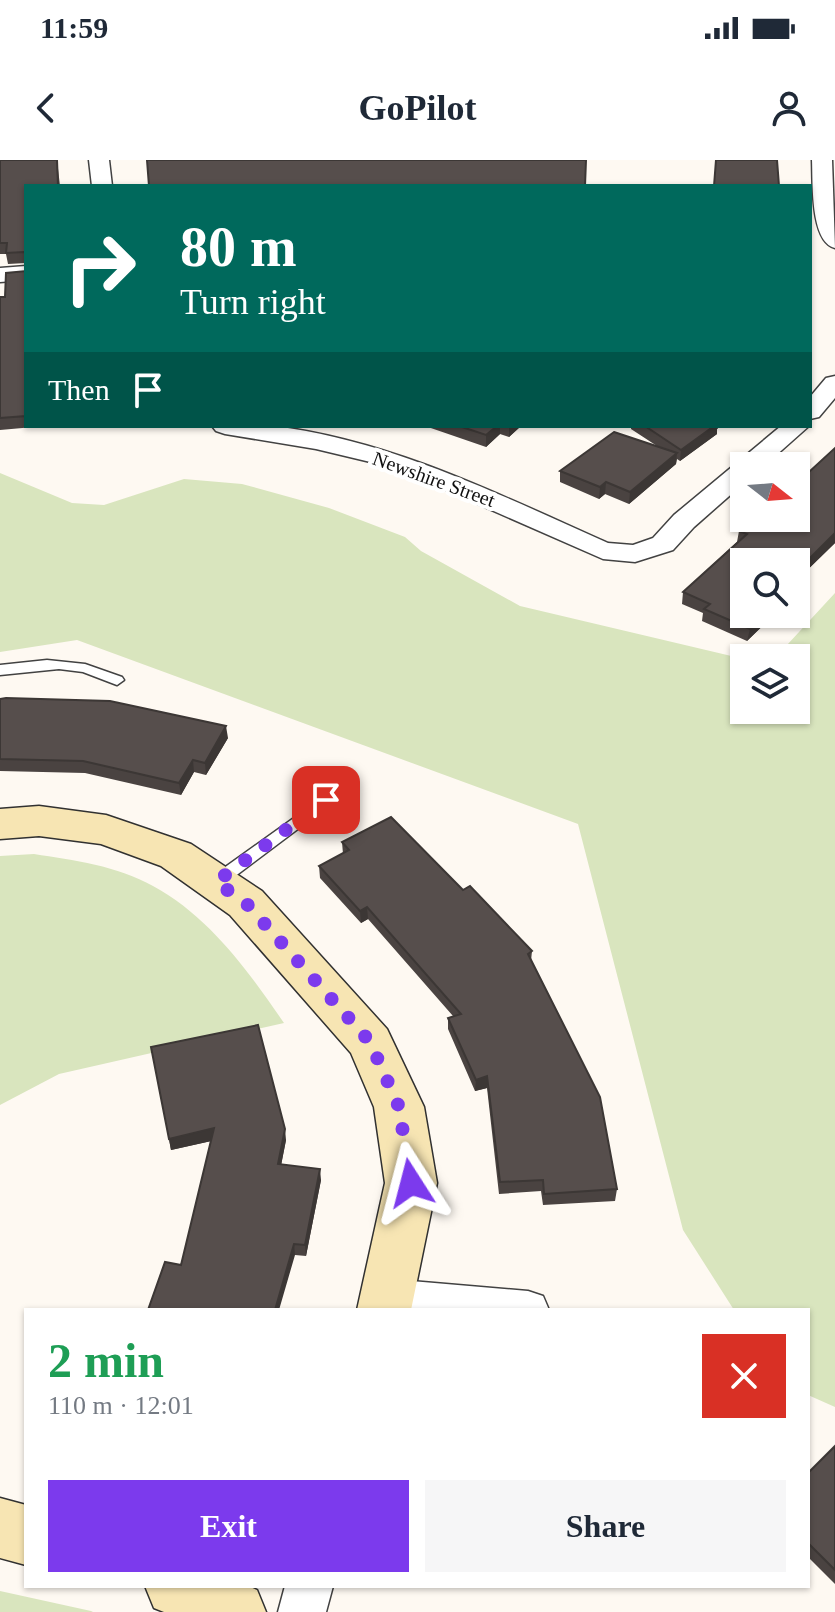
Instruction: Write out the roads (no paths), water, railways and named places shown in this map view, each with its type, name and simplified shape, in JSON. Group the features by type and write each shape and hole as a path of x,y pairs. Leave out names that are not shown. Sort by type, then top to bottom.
{"street":[{"path":"99,160 102,184"},
{"path":"822,160 826,218 835,242"},
{"path":"0,275 24,273"},
{"path":"812,410 835,383"},
{"name":"Newshire Street","path":"237,428 316,441 392,460 448,481 603,551 635,554 663,544 684,521 730,482"},
{"path":"765,452 794,428"},
{"path":"0,824 39,821 106,830 176,855 246,903 370,1042 399,1107 411,1183 386,1304 481,1308"},
{"path":"0,1528 24,1534"},
{"path":"181,1588 235,1612"},
{"path":"302,1612 308,1588"}],"lane":[{"path":"0,670 63,662 86,666 117,680"},
{"path":"216,882 326,800"}]}
